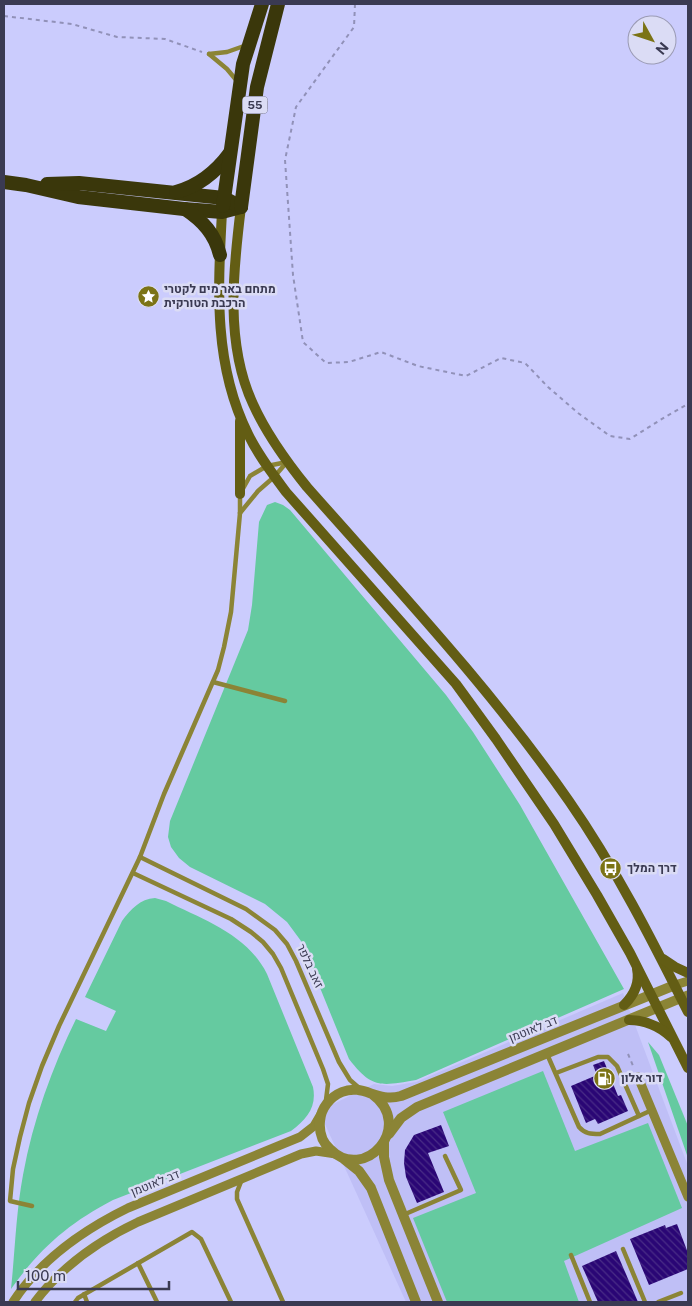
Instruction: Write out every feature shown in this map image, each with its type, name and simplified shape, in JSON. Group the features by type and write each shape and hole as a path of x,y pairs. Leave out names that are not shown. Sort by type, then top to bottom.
{"highway":[{"name":"55","path":"223,205 240,85 262,4"},
{"name":"55","path":"241,207 257,87 278,4"},
{"path":"172,193 186,190 207,178 220,166 230,152"},
{"path":"4,182 78,197 184,208 223,205"},
{"path":"26,185 79,184 172,193 223,205 241,207"},
{"path":"184,208 206,226 218,244 220,256"}],"main road":[{"path":"223,205 219,319 222,353 228,379 248,434 274,477 286,492 456,684 474,708 554,824 597,895 652,994 688,1068"},
{"path":"241,207 234,291 235,334 240,364 252,403 268,434 307,488 473,674 570,802 614,874 675,985 685,997 688,1012"},
{"path":"240,415 240,494"},
{"path":"660,957 688,973"},
{"path":"624,1006 632,996 637,984 636,965"},
{"path":"629,1020 639,1020 652,1024 664,1031 676,1043"}],"street":[{"path":"675,985 688,981"},
{"name":"דב לאוטמן","path":"370,1093 386,1098 404,1095 675,985"},
{"path":"35,1302 55,1278 72,1262 114,1234 242,1178 309,1152 323,1151 352,1160 363,1158 377,1151 398,1121 413,1109 685,997"},
{"path":"638,1077 688,1198"},
{"path":"416,1302 371,1188 359,1171 328,1147 322,1138 320,1128 323,1109 332,1098 341,1092 352,1090 370,1093 381,1102 388,1116 386,1168 438,1302"},
{"name":"דב לאוטמן","path":"13,1302 44,1264 82,1233 128,1208 303,1136 314,1126 323,1109"}],"lane":[{"path":"209,54 227,52 250,44"},
{"path":"209,54 228,69 240,85"},
{"path":"32,1206 10,1201 16,1153 29,1103 56,1032 140,857 164,794 213,682 229,624 240,513 240,494 250,476 267,466 287,462"},
{"path":"240,513 258,490 274,477 287,462"},
{"path":"213,682 285,700"},
{"name":"זאב בלפר","path":"140,857 238,904 261,918 275,930 287,944 296,961 343,1071 356,1086 370,1093"},
{"path":"133,872 238,923 268,948 282,968 325,1072 328,1088 323,1109"},
{"path":"548,1054 579,1127 587,1133 600,1134 652,1110"},
{"path":"556,1073 598,1056 608,1057 617,1066 639,1116"},
{"path":"403,1215 461,1190 445,1156"},
{"path":"242,1178 237,1199 283,1302"},
{"path":"75,1302 84,1294 192,1232 201,1239 231,1302"},
{"path":"623,1250 645,1302"},
{"path":"571,1256 590,1302"},
{"path":"138,1263 157,1302"},
{"path":"658,1302 681,1293"},
{"path":"84,1294 87,1302"}],"path":[{"path":"355,4 354,27 296,107 285,160 293,275 303,342 326,363 348,362 380,352 418,366 466,376 501,358 525,363 548,387 578,413 610,436 630,439 665,416 688,404"},
{"path":"4,16 72,24 117,37 165,39 209,54"},
{"path":"628,1054 638,1077"}],"shaded area":[{"path":"623,993 688,1166 688,1302 406,1302 319,1111 374,1084 392,1086 416,1082"}],"green space":[{"path":"275,502 290,510 446,695 473,732 520,805 624,989 416,1080 385,1084 378,1083 364,1076 349,1059 301,941 287,922 265,904 190,867 179,858 171,847 168,837 170,821 248,630 259,522 267,505"},
{"path":"155,898 166,901 223,930 248,948 258,960 267,974 313,1087 314,1101 312,1107 302,1122 291,1131 113,1200 97,1209 69,1227 44,1249 11,1289 17,1217 23,1175 32,1134 51,1075 76,1019 106,1031 116,1011 85,997 122,921 136,905 145,900"},
{"path":"648,1042 659,1055 688,1126 688,1158"},
{"path":"543,1071 575,1151 648,1123 682,1208 564,1261 579,1302 447,1302 413,1218 476,1193 443,1112"}],"building":[{"path":"604,1061 618,1096 621,1095 628,1111 598,1124 595,1119 586,1123 571,1086 597,1075 593,1065"},
{"path":"441,1125 449,1146 428,1153 444,1192 417,1203 406,1177 405,1150 414,1135"},
{"path":"677,1224 688,1253 688,1269 649,1285 630,1239 665,1225 666,1228"},
{"path":"616,1251 638,1302 598,1302 582,1266"}],"place":[{"name":"מתחם באר מים לקטרי הרכבת הטורקית","path":"148,296"},
{"name":"דרך המלך","path":"611,868"},
{"name":"דור אלון","path":"605,1078"}]}
